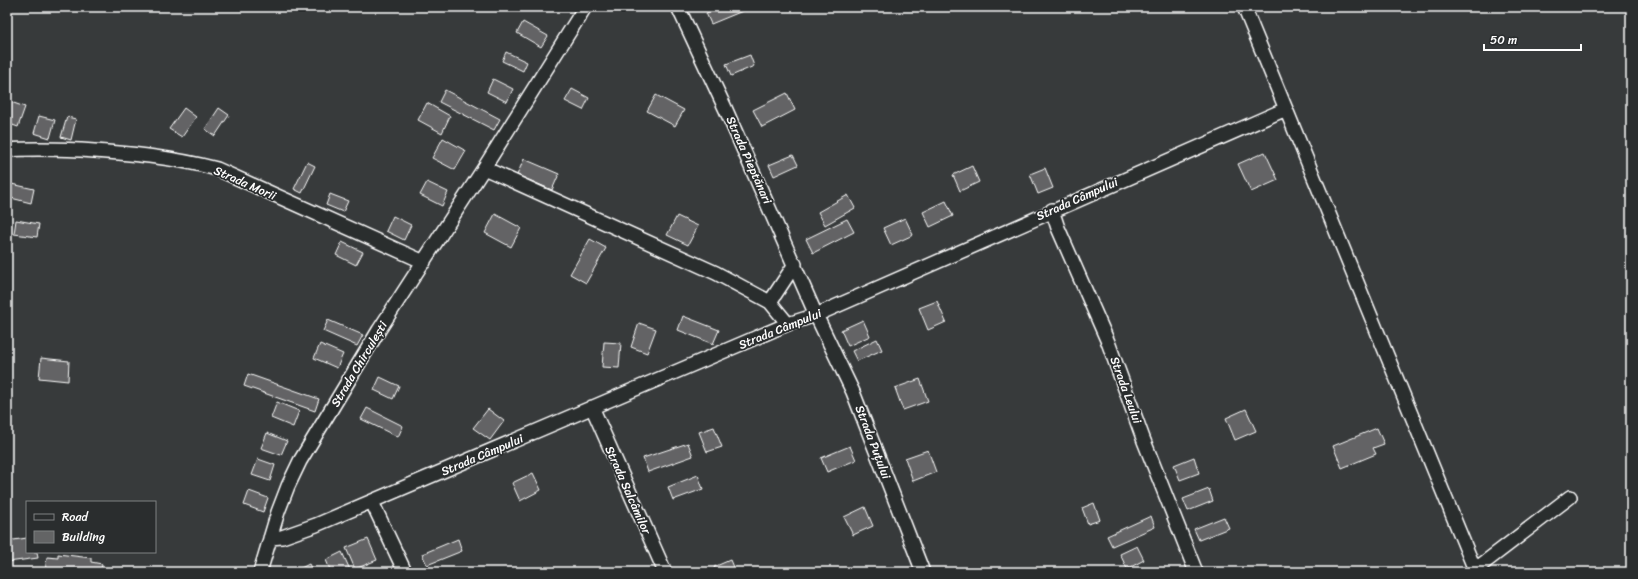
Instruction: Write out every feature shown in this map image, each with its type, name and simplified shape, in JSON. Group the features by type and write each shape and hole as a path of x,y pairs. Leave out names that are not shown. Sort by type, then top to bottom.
{"street":[{"name":"Strada Chirculești","path":"260,572 288,486 300,461 379,330 484,168 585,7"},
{"name":"Strada Pieptănari","path":"678,7 795,264 816,315"},
{"path":"1244,7 1474,571 1570,497"},
{"name":"Strada Câmpului","path":"270,538 282,537 316,525 788,324 816,315 1052,210 1286,109"},
{"name":"Strada Morii","path":"7,150 28,148 111,152 164,158 217,169 424,262"},
{"path":"484,168 716,273 770,302 788,324"},
{"name":"Strada Leului","path":"1052,210 1058,228 1108,342 1144,441 1196,572"},
{"path":"770,302 795,264"},
{"name":"Strada Puțului","path":"816,315 853,392 924,572"},
{"name":"Strada Salcâmilor","path":"592,407 665,572"},
{"path":"372,502 405,572"}],"building":[{"path":"720,7 743,7 745,10 711,24 706,13"},
{"path":"523,22 548,36 541,47 517,33"},
{"path":"506,52 527,62 523,71 502,61"},
{"path":"750,55 754,66 731,76 726,64"},
{"path":"493,79 513,89 507,102 487,92"},
{"path":"572,89 589,98 583,110 565,101"},
{"path":"445,90 500,119 494,130 439,102"},
{"path":"787,93 795,110 762,127 753,110"},
{"path":"656,95 684,110 675,126 647,111"},
{"path":"8,101 25,107 18,127 7,123"},
{"path":"427,103 450,116 442,133 418,120"},
{"path":"184,108 196,117 182,137 169,129"},
{"path":"219,108 229,115 215,136 205,129"},
{"path":"39,116 55,120 50,138 34,133"},
{"path":"67,117 76,119 71,140 61,137"},
{"path":"443,138 466,151 455,170 432,158"},
{"path":"1265,152 1278,180 1251,192 1238,164"},
{"path":"793,155 798,165 774,176 769,165"},
{"path":"524,159 559,174 552,190 517,175"},
{"path":"307,162 315,166 302,193 294,189"},
{"path":"972,166 979,182 960,191 953,175"},
{"path":"1045,168 1053,188 1038,194 1030,174"},
{"path":"427,182 448,192 442,206 420,195"},
{"path":"7,183 34,189 31,203 7,197"},
{"path":"330,194 348,201 343,212 326,205"},
{"path":"848,195 855,208 825,225 818,212"},
{"path":"946,201 953,216 930,227 923,212"},
{"path":"495,214 521,228 511,247 485,233"},
{"path":"393,216 411,225 404,240 386,231"},
{"path":"677,216 698,226 688,245 667,235"},
{"path":"905,218 913,235 891,245 883,228"},
{"path":"847,219 854,232 813,253 806,239"},
{"path":"16,220 39,224 37,237 14,234"},
{"path":"590,239 606,248 586,283 570,274"},
{"path":"342,242 363,252 356,265 336,255"},
{"path":"937,301 946,322 928,330 919,308"},
{"path":"683,316 719,330 713,344 678,330"},
{"path":"328,320 363,335 357,346 323,331"},
{"path":"863,320 870,336 848,346 841,330"},
{"path":"639,323 656,329 647,353 631,347"},
{"path":"877,339 882,350 857,361 852,351"},
{"path":"604,342 621,343 619,368 602,367"},
{"path":"320,344 343,354 337,368 314,358"},
{"path":"41,358 69,361 68,381 39,378"},
{"path":"248,374 319,399 315,411 244,386"},
{"path":"380,377 399,386 393,399 374,390"},
{"path":"920,379 928,401 903,410 895,388"},
{"path":"277,402 299,411 293,427 271,418"},
{"path":"367,408 403,426 398,437 361,419"},
{"path":"488,409 504,421 490,440 473,428"},
{"path":"1246,409 1256,431 1235,440 1226,418"},
{"path":"714,427 722,447 707,452 699,432"},
{"path":"1377,428 1384,444 1373,448 1376,454 1342,468 1333,446"},
{"path":"267,433 287,441 281,455 261,448"},
{"path":"688,443 693,456 648,472 643,458"},
{"path":"850,446 856,460 827,472 821,458"},
{"path":"928,450 936,472 913,481 905,458"},
{"path":"1194,457 1199,473 1180,480 1174,465"},
{"path":"258,459 275,465 270,481 252,475"},
{"path":"533,473 541,490 520,501 512,483"},
{"path":"698,475 703,489 673,500 668,487"},
{"path":"1209,489 1213,501 1188,511 1183,499"},
{"path":"249,491 268,498 263,512 244,505"},
{"path":"1094,503 1100,520 1088,524 1082,508"},
{"path":"865,507 873,526 853,535 844,517"},
{"path":"1151,516 1155,527 1112,546 1107,536"},
{"path":"1224,517 1229,528 1199,540 1194,529"},
{"path":"26,538 26,553 37,553 38,558 8,562 7,541"},
{"path":"368,539 377,560 355,569 346,548"},
{"path":"458,539 462,551 427,565 422,554"},
{"path":"1137,546 1144,560 1127,569 1120,554"},
{"path":"342,552 351,572 331,572 326,560"},
{"path":"58,554 91,558 91,562 102,564 101,572 45,572 47,557 58,558"},
{"path":"730,560 735,572 716,572 714,567"},
{"path":"309,564 313,572 298,572 297,570"}]}
